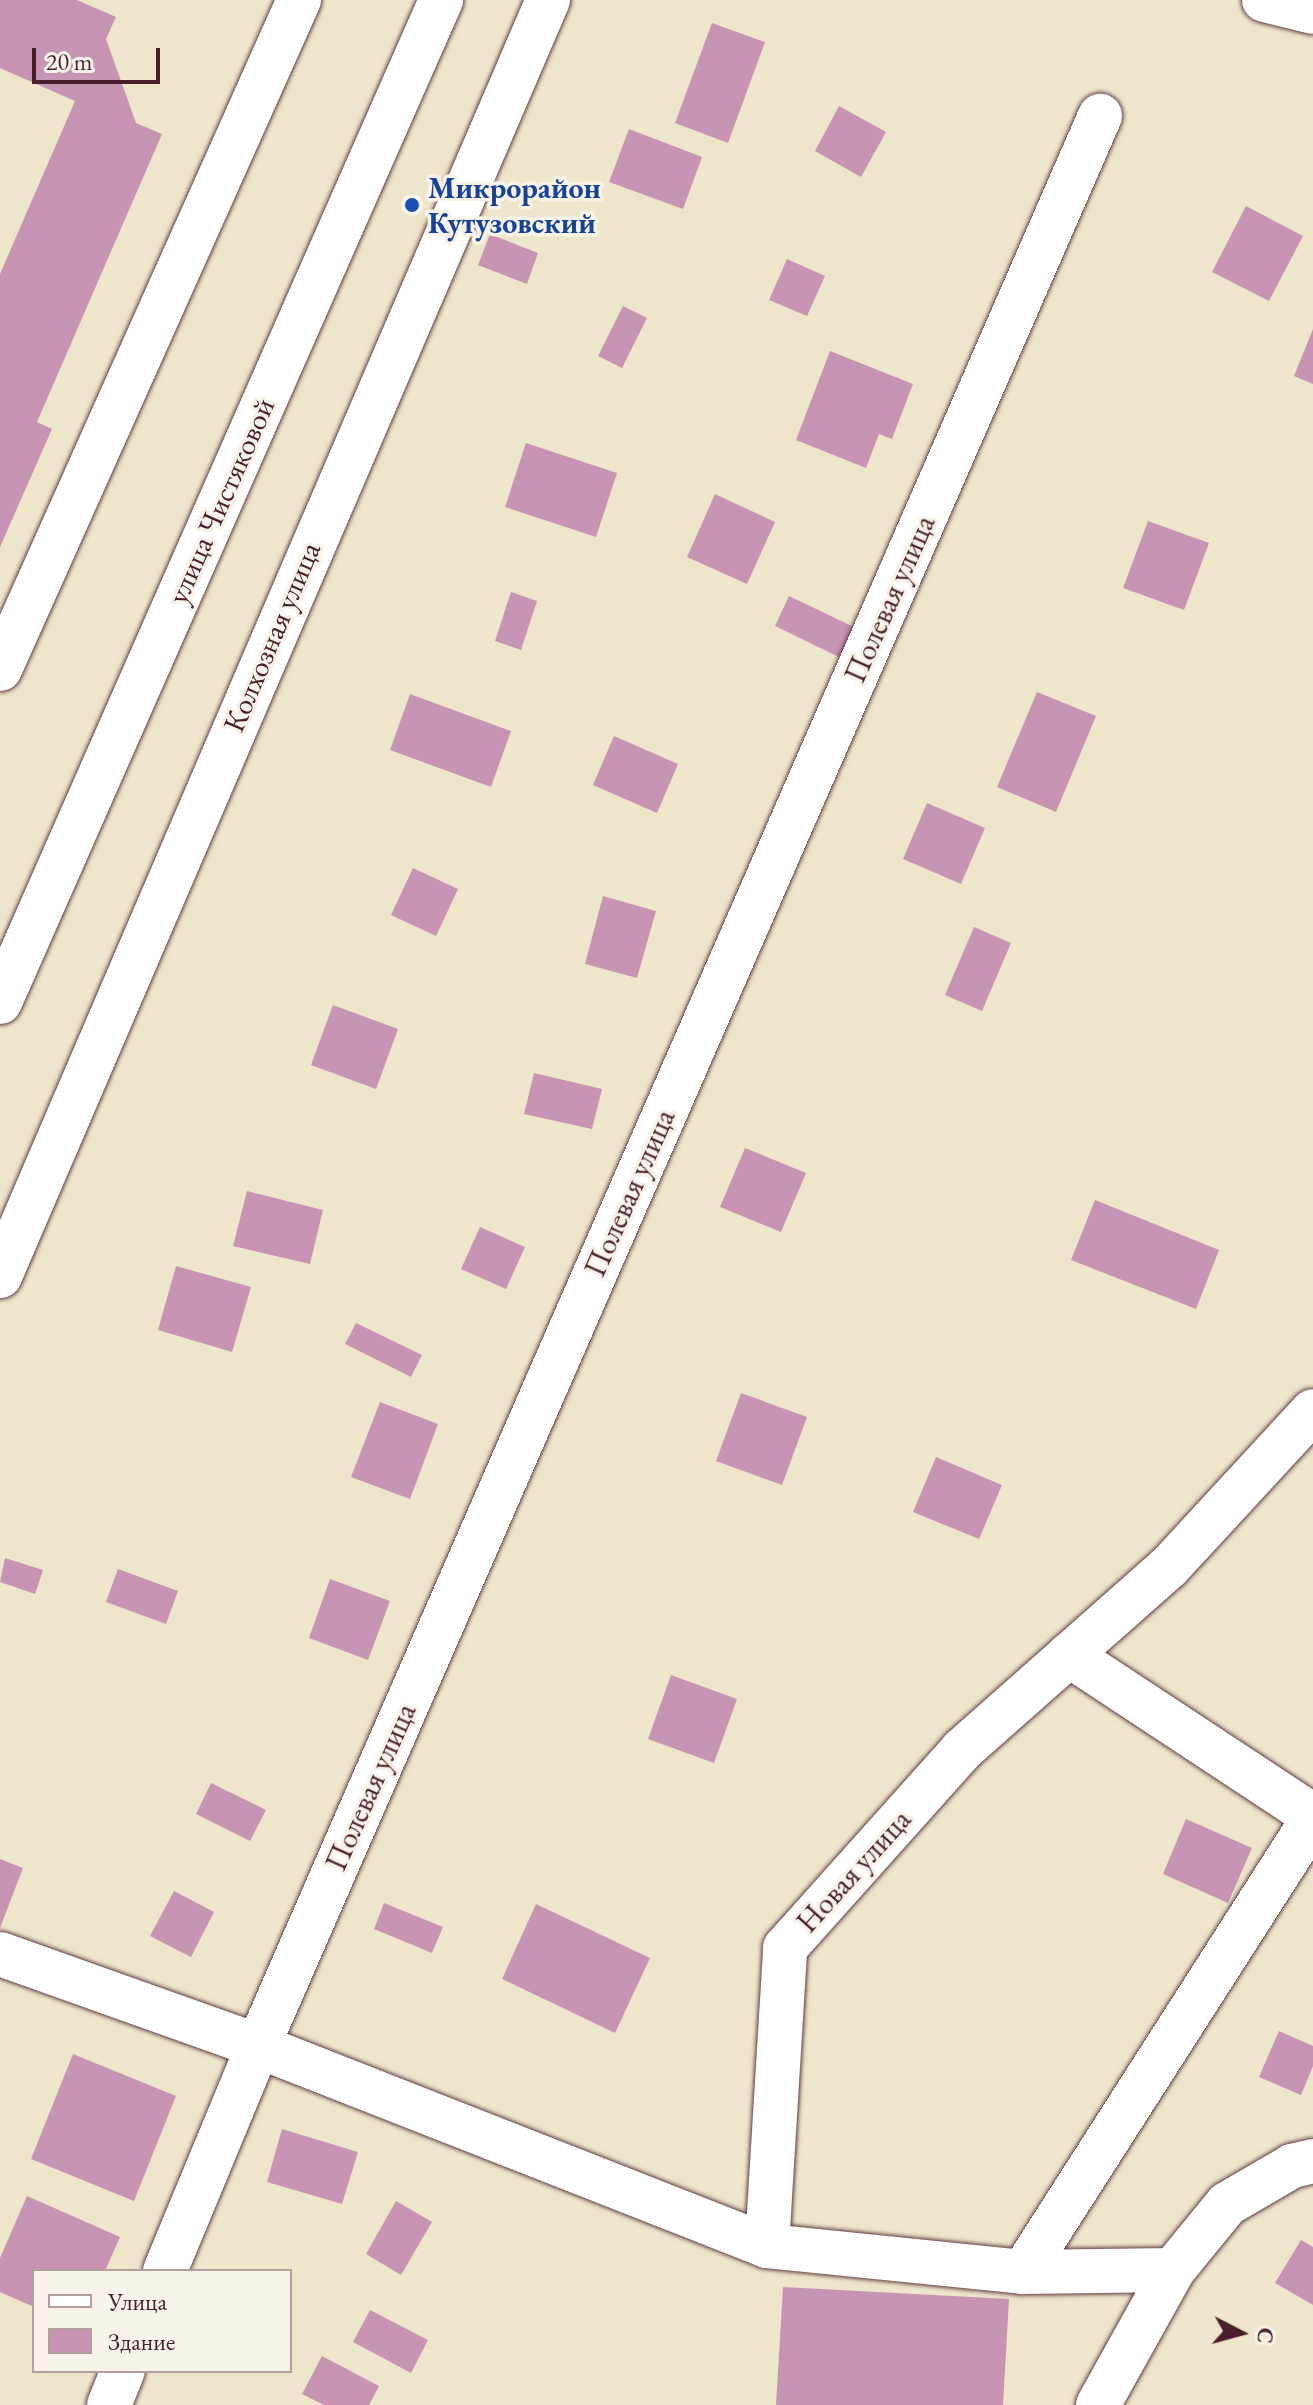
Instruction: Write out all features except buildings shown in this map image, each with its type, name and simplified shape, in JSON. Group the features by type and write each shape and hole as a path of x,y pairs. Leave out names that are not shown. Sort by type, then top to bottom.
{"street":[{"path":"0,669 299,0"},
{"name":"улица Чистяковой","path":"0,1002 441,0"},
{"name":"Колхозная улица","path":"0,1276 548,0"},
{"path":"1264,0 1313,12"},
{"name":"Полевая улица","path":"166,2269 258,2046 1100,116"},
{"name":"Новая улица","path":"767,2246 785,1948 962,1750 1169,1567 1313,1411"},
{"path":"1023,2272 1313,1818 1069,1655"},
{"path":"0,1954 258,2046 767,2246 1023,2272 1173,2270"},
{"path":"1098,2405 1173,2270 1227,2204 1292,2166 1313,2161"},
{"path":"109,2405 122,2373"}],"place":[{"name":"Микрорайон Кутузовский","path":"412,205"}]}
